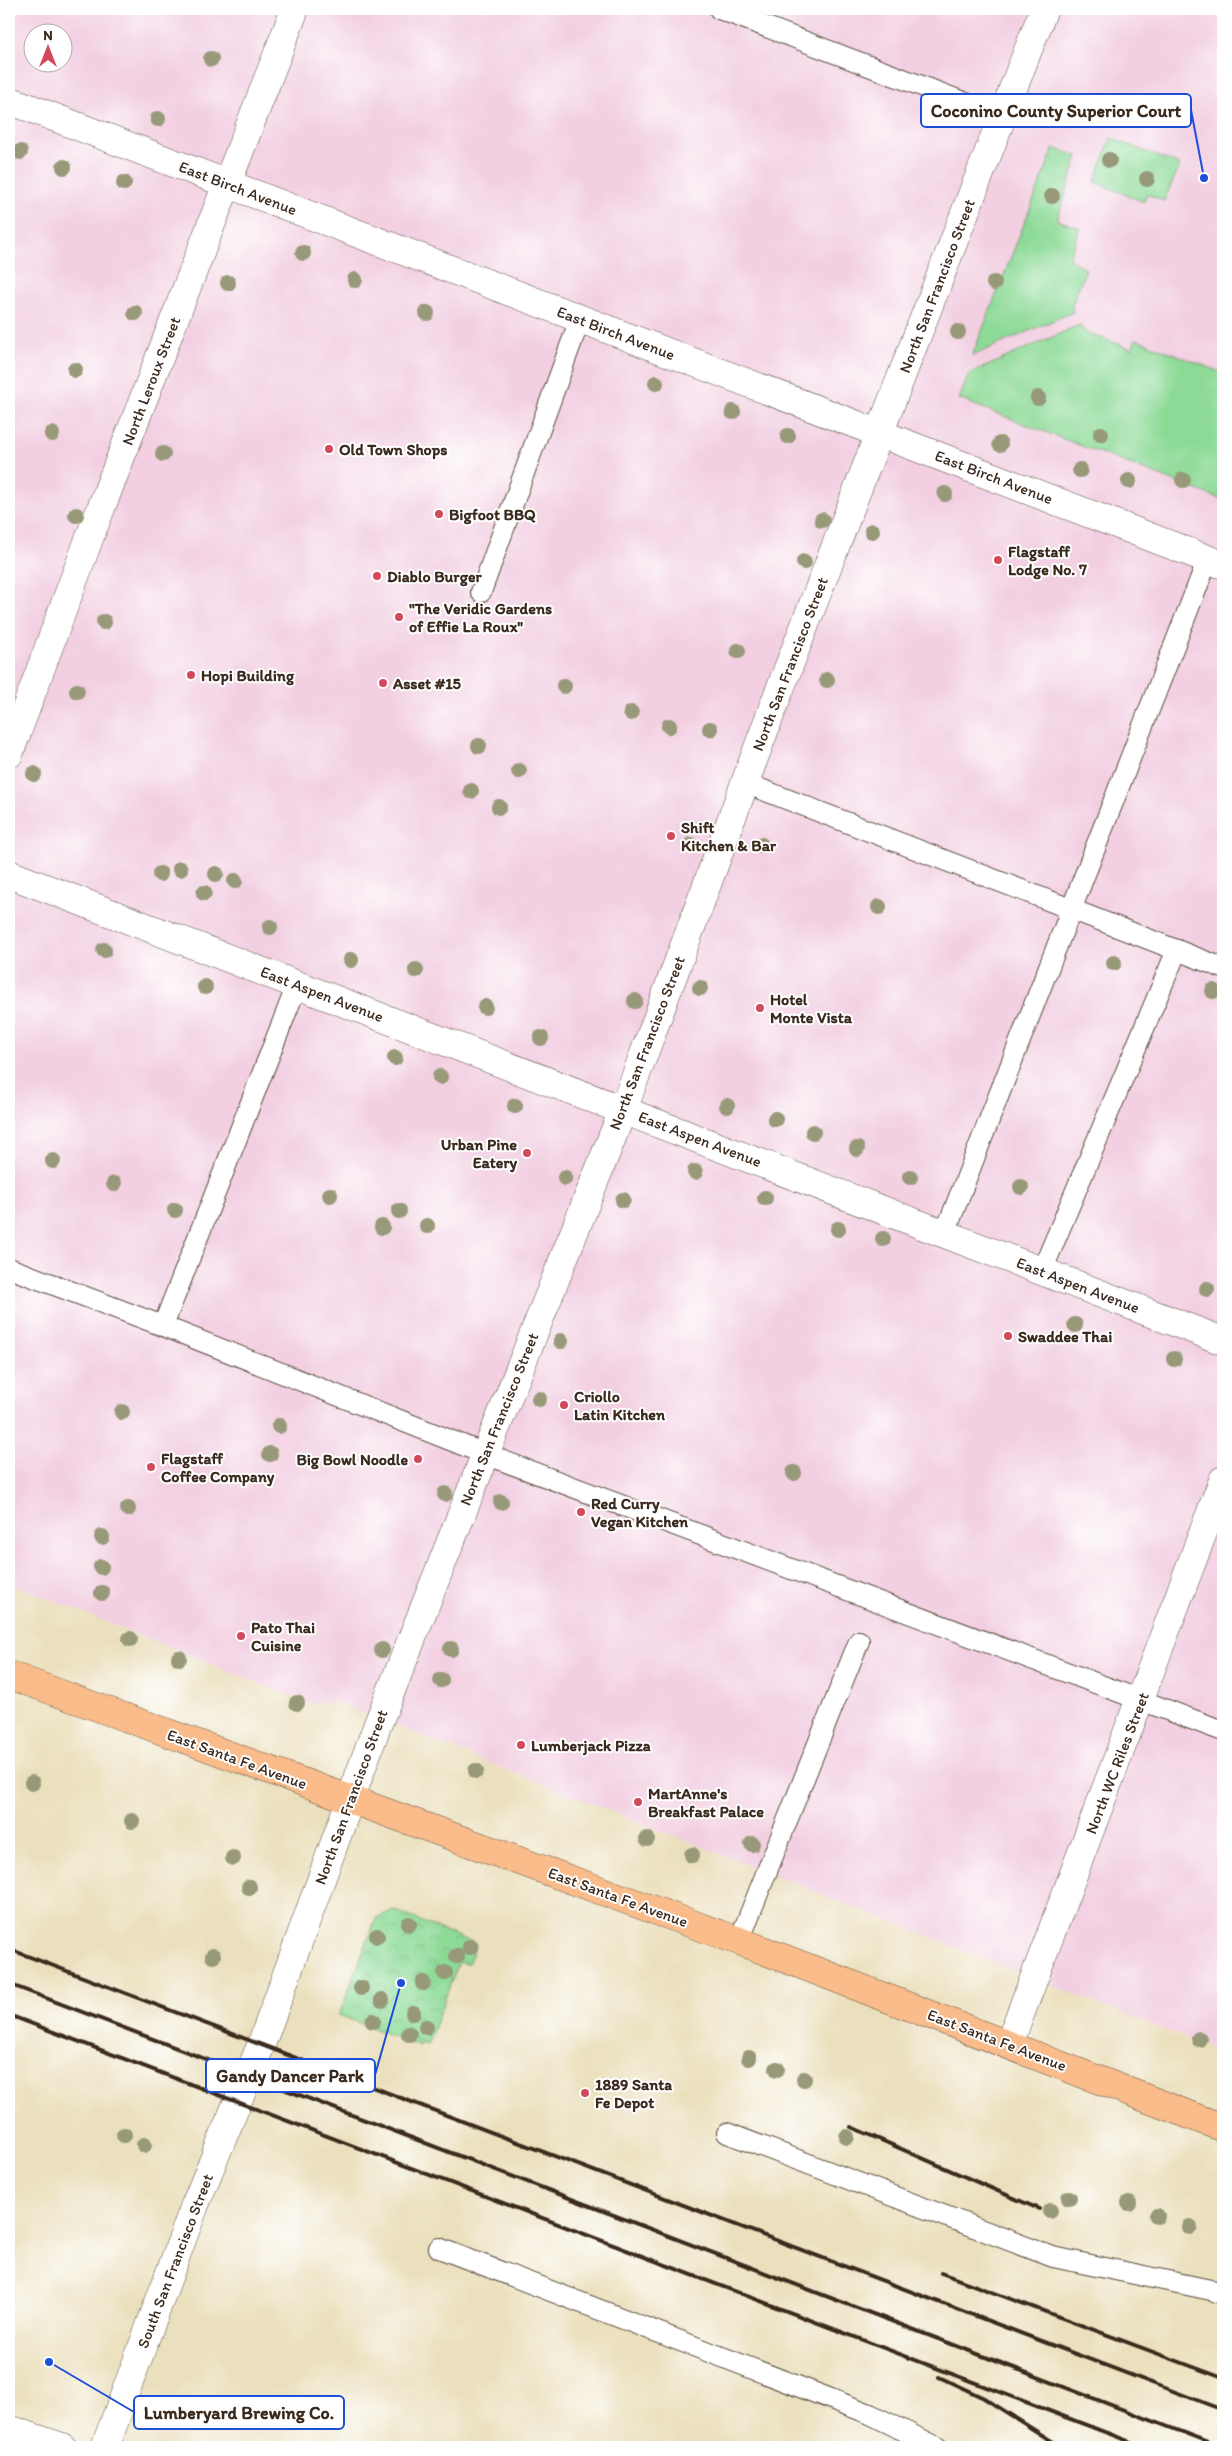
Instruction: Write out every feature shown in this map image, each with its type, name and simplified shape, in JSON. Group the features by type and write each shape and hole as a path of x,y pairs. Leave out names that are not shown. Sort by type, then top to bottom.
{"main road":[{"name":"East Santa Fe Avenue","path":"9,1675 350,1801 739,1941 1223,2128"}],"street":[{"name":"North Leroux Street","path":"9,754 295,9"},
{"name":"North San Francisco Street","path":"250,2076 377,1726 623,1110 745,783 1044,9"},
{"name":"East Birch Avenue","path":"9,100 1216,562"},
{"name":"East Aspen Avenue","path":"9,874 1223,1341"},
{"name":"North WC Riles Street","path":"1009,2044 1223,1480"},
{"name":"South San Francisco Street","path":"106,2447 195,2205 250,2076"},
{"path":"9,2429 62,2447"}],"lane":[{"path":"719,9 1003,117"},
{"path":"481,592 580,319"},
{"path":"945,1233 1070,909 1216,562"},
{"path":"745,783 1223,968"},
{"path":"1042,1271 1177,950"},
{"path":"163,1326 296,984"},
{"path":"9,1268 163,1326 485,1454 1223,1731"},
{"path":"739,1941 859,1641"},
{"path":"728,2133 1053,2257 1223,2294"},
{"path":"439,2248 870,2414 937,2447"}],"shaded area":[{"path":"9,9 1223,9 1223,2053 335,1702 310,1704 9,1583"}],"green space":[{"path":"1111,138 1180,165 1164,201 1146,194 1144,202 1095,182"},
{"path":"1054,148 1078,156 1057,220 1080,228 1069,259 1086,269 1072,304 1073,312 972,356"},
{"path":"1079,325 1085,332 1132,349 1136,339 1223,373 1223,500 959,399 969,374"},
{"path":"394,1910 476,1944 468,1964 459,1962 427,2045 422,2043 420,2047 339,2015 376,1918"}],"railway":[{"path":"9,1949 1223,2410"},
{"path":"9,1984 1221,2447"},
{"path":"9,2015 1144,2447"},
{"path":"851,2127 1039,2209"},
{"path":"941,2273 1223,2378"},
{"path":"939,2377 984,2398 1061,2447"}],"place":[{"name":"Coconino County Superior Court","path":"1204,178"},
{"name":"Old Town Shops","path":"329,449"},
{"name":"Bigfoot BBQ","path":"439,514"},
{"name":"Flagstaff Lodge No. 7","path":"998,560"},
{"name":"Diablo Burger","path":"377,576"},
{"name":"\"The Veridic Gardens of Effie La Roux\"","path":"399,617"},
{"name":"Hopi Building","path":"191,675"},
{"name":"Asset #15","path":"383,683"},
{"name":"Shift Kitchen & Bar","path":"671,836"},
{"name":"Hotel Monte Vista","path":"760,1008"},
{"name":"Urban Pine Eatery","path":"527,1153"},
{"name":"Swaddee Thai","path":"1008,1336"},
{"name":"Criollo Latin Kitchen","path":"564,1405"},
{"name":"Big Bowl Noodle","path":"418,1459"},
{"name":"Flagstaff Coffee Company","path":"151,1467"},
{"name":"Red Curry Vegan Kitchen","path":"581,1512"},
{"name":"Pato Thai Cuisine","path":"241,1636"},
{"name":"Lumberjack Pizza","path":"521,1745"},
{"name":"MartAnne's Breakfast Palace","path":"638,1802"},
{"name":"Gandy Dancer Park","path":"401,1983"},
{"name":"1889 Santa Fe Depot","path":"585,2093"},
{"name":"Lumberyard Brewing Co.","path":"49,2362"}]}
